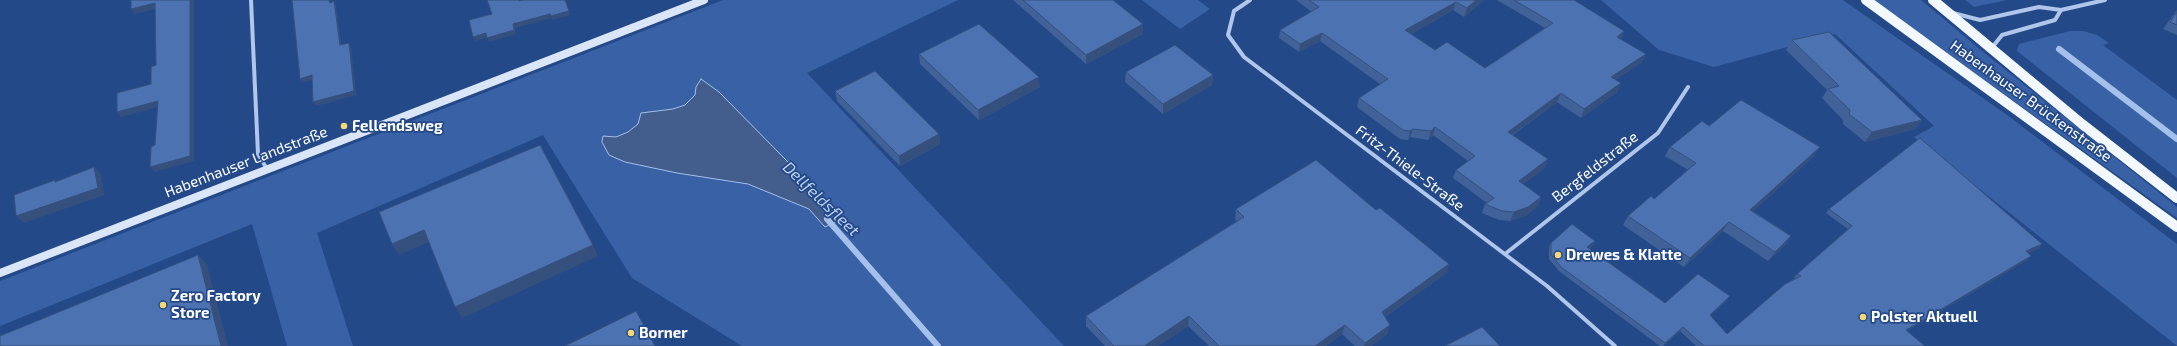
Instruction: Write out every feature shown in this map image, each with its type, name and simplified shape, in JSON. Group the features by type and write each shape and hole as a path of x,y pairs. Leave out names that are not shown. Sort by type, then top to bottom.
{"main road":[{"name":"Habenhauser Brückenstraße","path":"1866,0 2177,227"},
{"name":"Habenhauser Brückenstraße","path":"1933,0 1991,49 2177,198"}],"street":[{"path":"251,0 258,154 267,169"},
{"name":"Habenhauser Landstraße","path":"0,273 704,0"},
{"name":"Fritz-Thiele-Straße","path":"1250,0 1234,11 1228,35 1244,57 1547,286 1615,346"},
{"path":"1945,11 1980,20 2039,7 2061,10 2105,0"},
{"path":"1991,49 2002,35 2055,20 2061,10"},
{"name":"Bergfeldstraße","path":"1505,254 1658,133 1688,87"}],"shaded area":[{"path":"723,0 958,0 807,73 1064,346 742,346 632,278 543,135 317,233 353,346 287,346 252,224 0,326 0,281"},
{"path":"1142,0 1198,0 1210,9 1180,29"},
{"path":"1601,0 1843,0 2007,115 2177,244 2177,346 1914,137 1934,126 1835,34 1714,67 1659,50"},
{"path":"1873,0 1921,0 1982,51 2177,207 2177,218"},
{"path":"1965,0 2007,0 1974,7"},
{"path":"2070,31 2083,31 2097,35 2109,43 2103,45 2177,100 2177,178 2017,51 2019,44"},
{"path":"701,79 719,92 787,161 837,221 825,227 809,209 748,184 677,173 625,162 609,155 602,142 603,136 616,137 628,132 638,124 641,113 673,109 685,105 695,95 696,87"}],"building":[{"path":"131,0 190,0 190,156 150,167 151,147 155,145 158,101 117,112 117,93 151,84 151,67 156,65 155,3 131,9"},
{"path":"292,0 329,0 330,3 334,1 340,45 349,43 354,91 313,102 312,75 300,79"},
{"path":"487,0 565,0 569,11 551,16 550,14 513,24 514,30 487,38 486,33 473,37 469,20 492,14"},
{"path":"1023,0 1113,0 1143,24 1086,55"},
{"path":"1309,0 1476,0 1467,8 1456,2 1405,30 1435,50 1447,42 1485,68 1553,23 1514,0 1574,0 1624,31 1617,37 1646,54 1611,77 1621,83 1584,109 1561,93 1508,132 1548,159 1519,181 1541,197 1528,207 1514,212 1502,211 1485,204 1494,198 1456,170 1475,156 1435,127 1431,131 1413,129 1410,131 1403,130 1359,98 1388,79 1322,33 1300,44 1280,30 1319,7"},
{"path":"2177,12 2177,25 2170,22"},
{"path":"979,24 1039,77 978,110 919,54"},
{"path":"1829,32 1922,120 1872,132 1849,114 1850,110 1828,89 1839,86 1792,40"},
{"path":"1175,45 1213,75 1163,104 1126,72"},
{"path":"875,71 939,134 899,156 835,91"},
{"path":"1741,100 1820,147 1750,210 1791,236 1775,252 1729,222 1690,258 1628,216 1651,196 1654,199 1696,163 1670,147 1702,121 1709,126"},
{"path":"1920,138 2042,244 2026,251 2031,256 1906,330 1925,346 1704,346 1683,327 1665,343 1561,267 1551,254 1551,243 1572,224 1595,241 1587,247 1665,303 1698,274 1730,296 1710,315 1727,334 1785,284 1801,276 1797,274 1852,226 1829,209"},
{"path":"540,145 593,245 455,307 424,230 392,244 379,212"},
{"path":"1316,160 1376,210 1380,208 1449,264 1382,312 1390,325 1365,343 1345,325 1315,346 1219,346 1189,316 1144,346 1114,346 1086,316 1244,217 1236,209"},
{"path":"94,167 98,188 16,216 14,195 55,180 55,182"},
{"name":"Zero Factory Store","path":"198,255 221,346 0,346 0,336"},
{"path":"636,311 655,346 565,346"},
{"path":"1482,327 1500,346 1445,346"}],"waterway":[{"path":"2059,49 2177,139"},
{"name":"Dellfeldsfleet","path":"827,219 938,346"}],"place":[{"name":"Fellendsweg","path":"344,126"},
{"name":"Drewes & Klatte","path":"1558,255"},
{"name":"Zero Factory Store","path":"163,305"},
{"name":"Polster Aktuell","path":"1863,317"},
{"name":"Borner","path":"631,333"}]}
